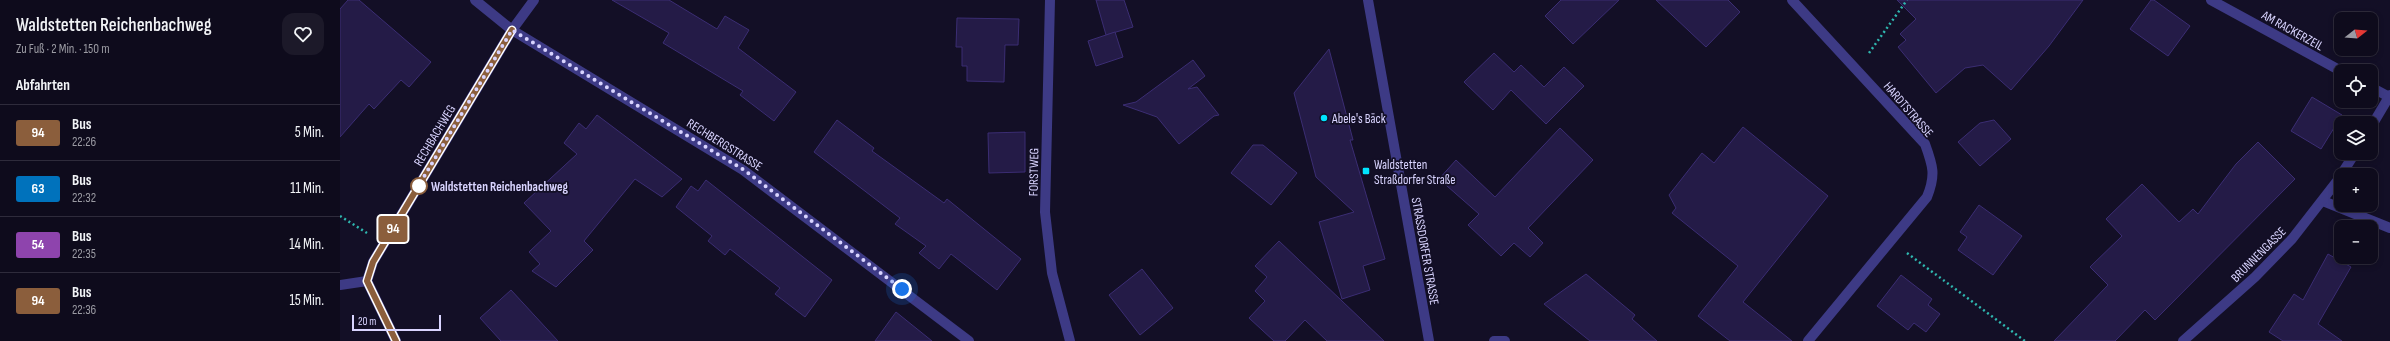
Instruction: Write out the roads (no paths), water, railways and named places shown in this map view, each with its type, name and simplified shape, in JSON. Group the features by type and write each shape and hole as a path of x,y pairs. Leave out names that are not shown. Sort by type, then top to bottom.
{"street":[{"name":"RECHBERGSTRASSE","path":"475,0 512,30 744,170 969,341"},
{"name":"RECHBACHWEG","path":"367,281 384,244 512,30 534,0"},
{"name":"FORSTWEG","path":"1050,0 1045,212 1052,273 1070,341"},
{"name":"STRASSDORFER STRASSE","path":"1368,0 1429,341"},
{"name":"HARDTSTRASSE","path":"1792,0 1925,144 1933,166 1932,184 1927,197 1808,341"},
{"name":"AM RACKERZEIL","path":"2211,0 2334,67"},
{"path":"2377,116 2389,96 2378,90"},
{"name":"BRUNNENGASSE","path":"2183,341 2255,277 2292,239 2334,185"},
{"path":"2323,201 2390,228"},
{"path":"340,285 367,281 396,341"},
{"path":"1494,341 1505,341"}],"place":[{"name":"Abele's Bäck","path":"1324,118"},
{"name":"Waldstetten Straßdorfer Straße","path":"1366,171"},
{"name":"Waldstetten Reichenbachweg","path":"419,186"}]}
